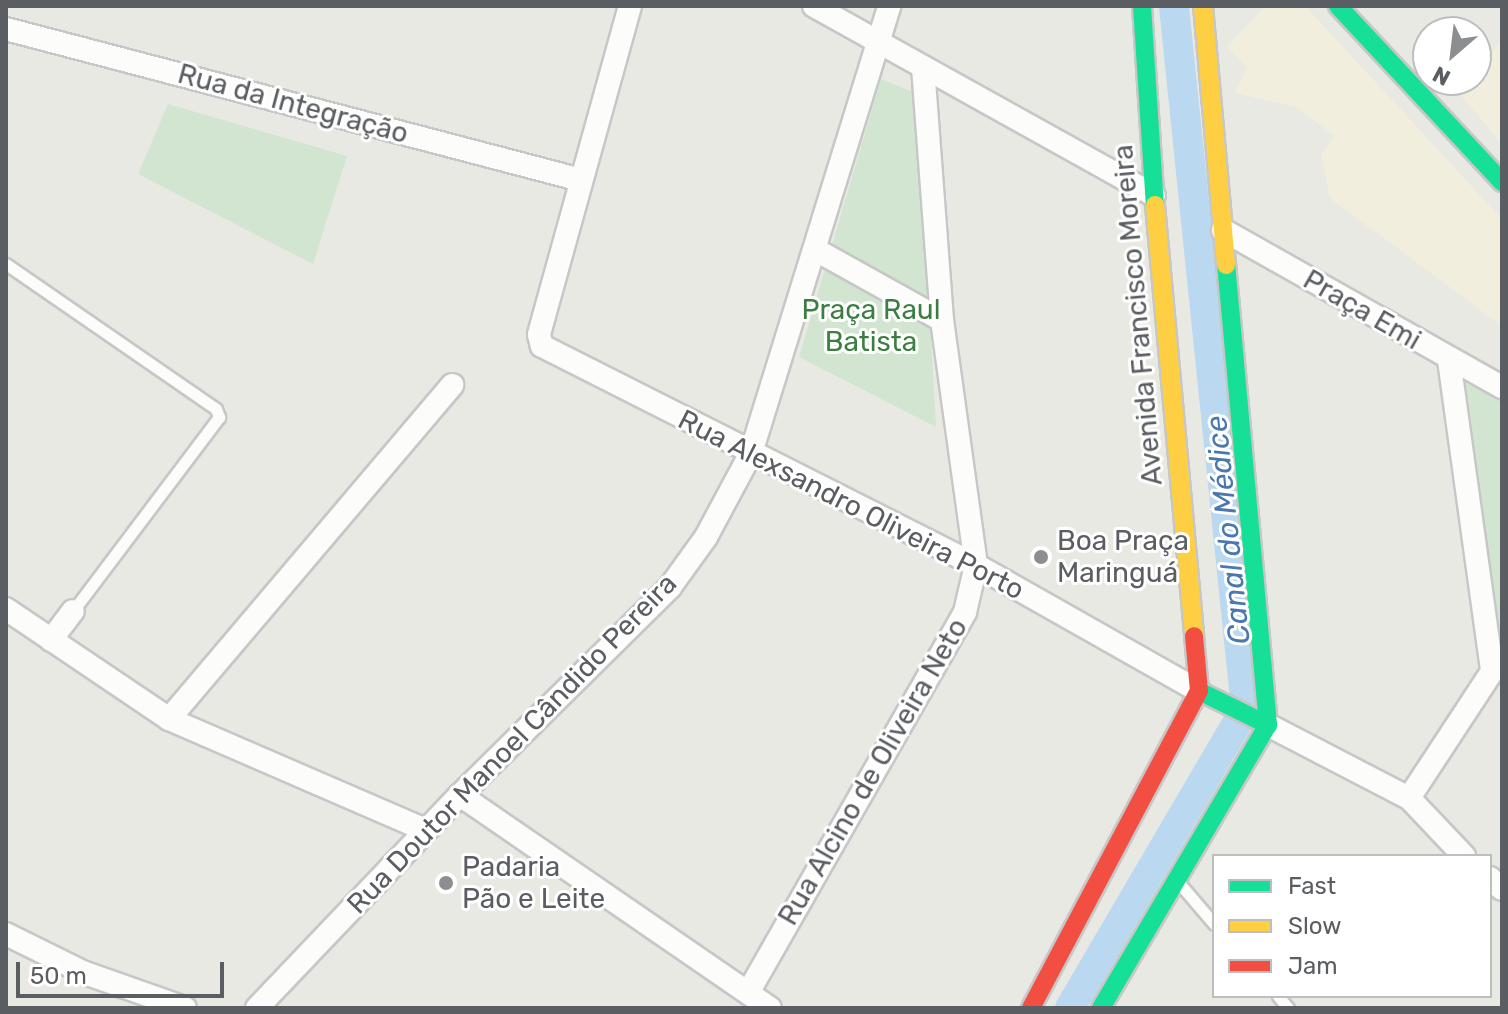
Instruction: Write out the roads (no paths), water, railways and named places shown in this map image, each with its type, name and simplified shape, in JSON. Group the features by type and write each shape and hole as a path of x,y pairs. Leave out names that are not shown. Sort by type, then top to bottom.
{"street":[{"path":"581,180 630,6"},
{"path":"814,6 1154,195"},
{"name":"Rua Doutor Manoel Cândido Pereira","path":"257,1008 425,830 670,587 706,537 751,453 889,6"},
{"name":"Avenida Francisco Moreira","path":"1142,6 1154,195 1203,692"},
{"path":"1101,1008 1266,723 1203,6"},
{"path":"1338,6 1502,182"},
{"name":"Rua da Integração","path":"6,29 581,180"},
{"name":"Rua Alcino de Oliveira Neto","path":"749,991 965,612 976,565 942,320 923,69"},
{"name":"Rua Alexsandro Oliveira Porto","path":"581,180 539,335 542,346 976,565 1203,692"},
{"name":"Praça Emi","path":"1223,230 1449,360 1502,387"},
{"path":"816,250 942,320"},
{"path":"1409,798 1497,663 1449,360"},
{"path":"169,719 452,385"},
{"path":"6,609 169,719 425,830"},
{"path":"51,640 73,611"},
{"path":"1031,1008 1203,692 1409,798 1462,854"},
{"path":"460,795 770,1008"},
{"path":"6,934 85,973 185,1008"}],"lane":[{"path":"6,264 216,409 219,417 73,611"},
{"path":"1177,881 1212,922"}],"waterway":[{"name":"Canal do Médice","path":"1070,1008 1246,708 1174,6"}],"place":[{"name":"Boa Praça Maringuá","path":"1041,557"},
{"name":"Padaria Pão e Leite","path":"446,883"}],"park label":[{"name":"Praça Raul Batista","path":"871,326"}]}
